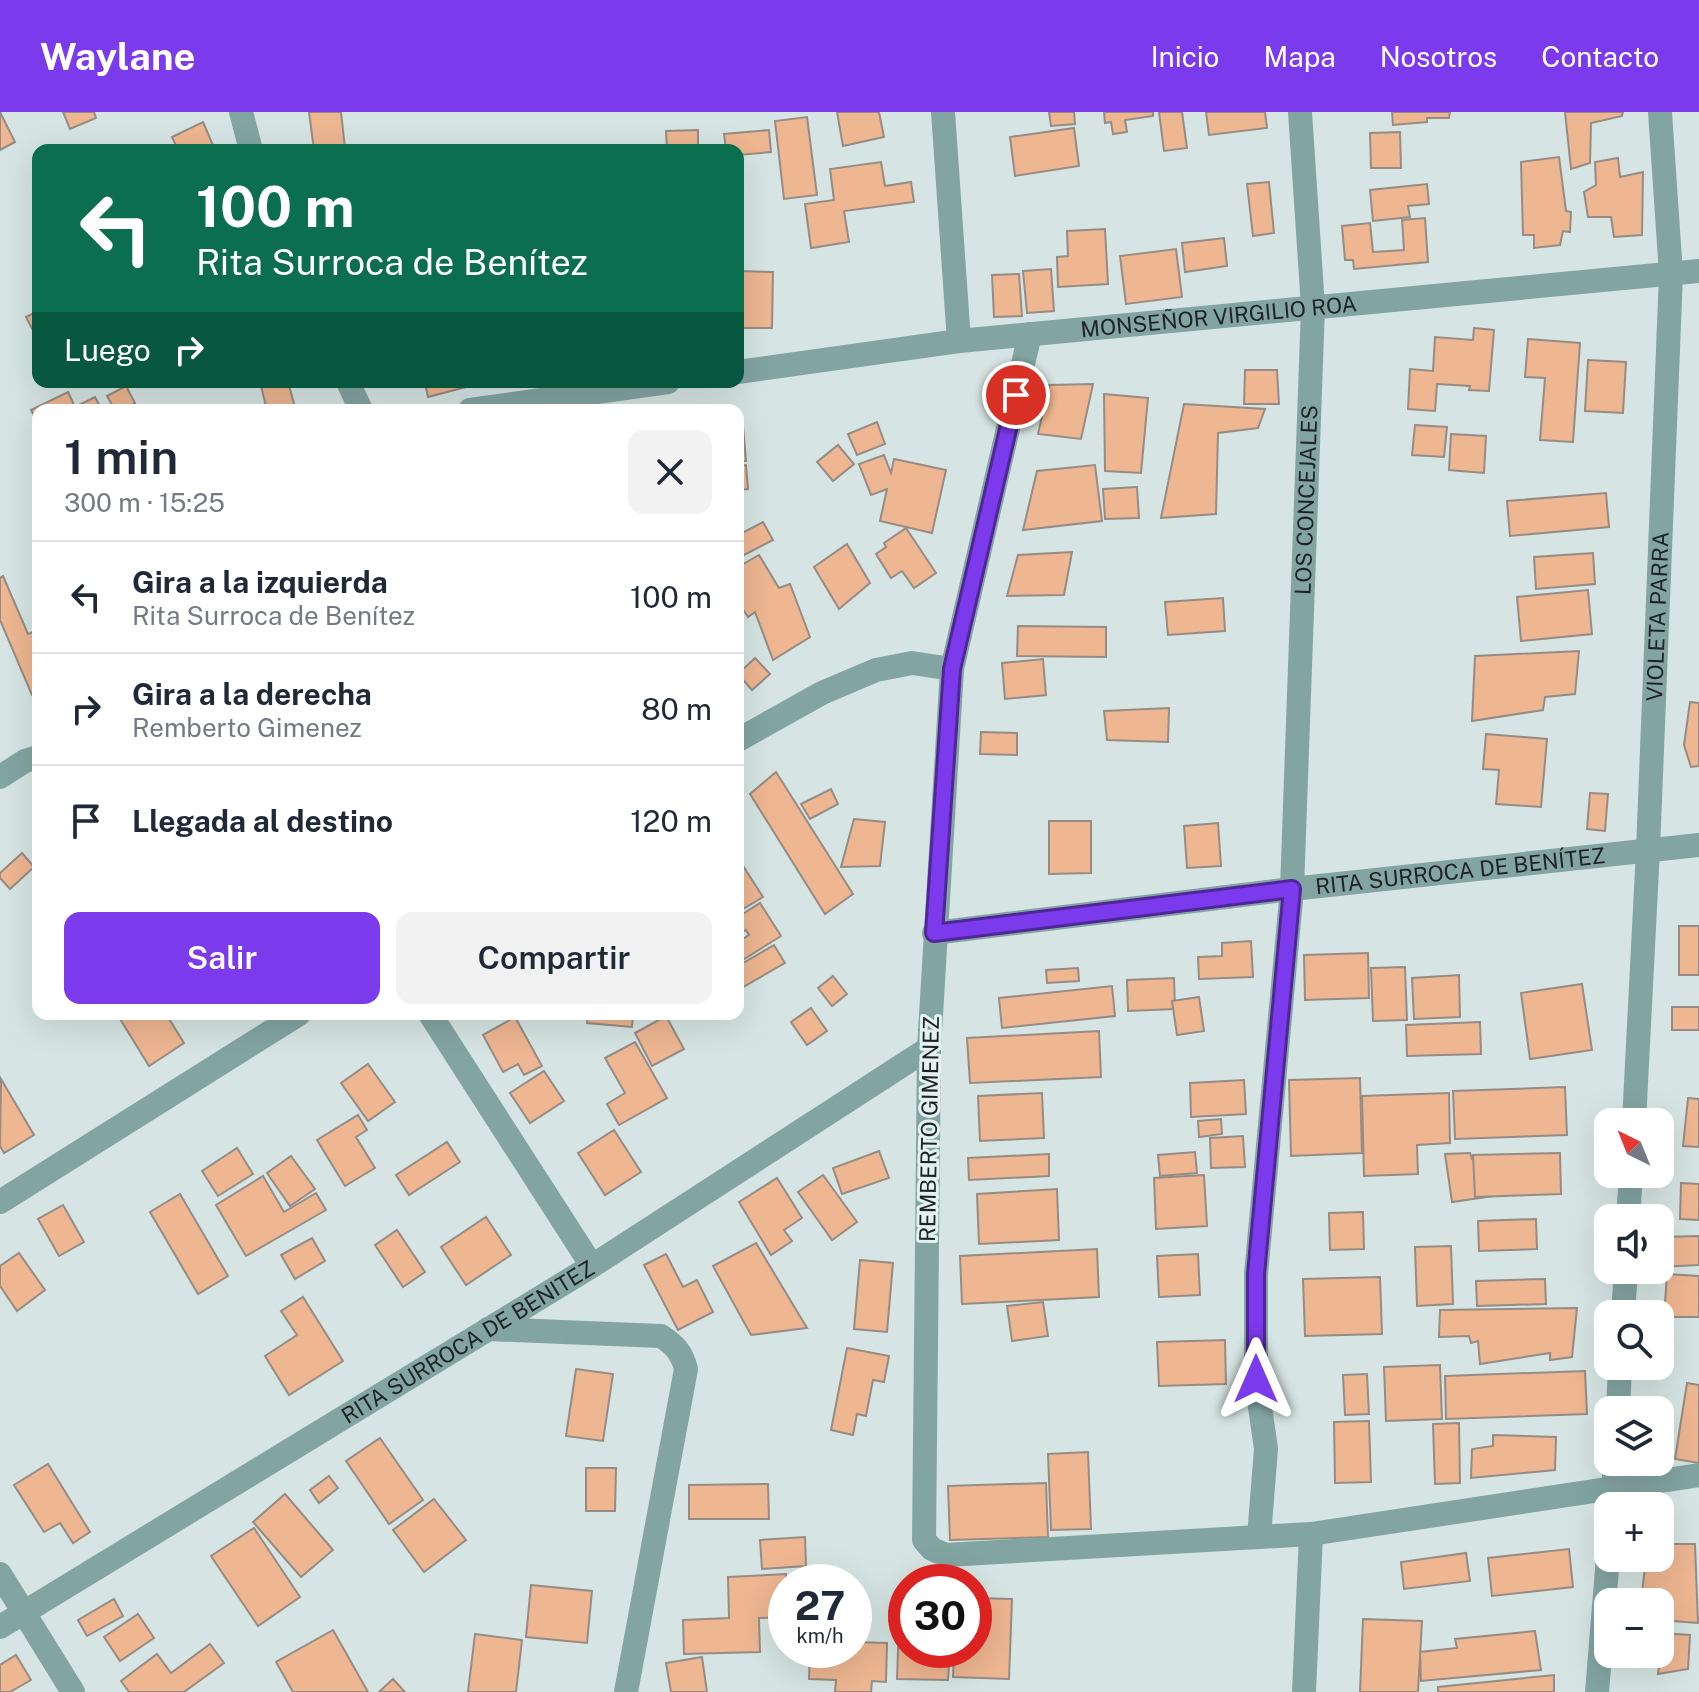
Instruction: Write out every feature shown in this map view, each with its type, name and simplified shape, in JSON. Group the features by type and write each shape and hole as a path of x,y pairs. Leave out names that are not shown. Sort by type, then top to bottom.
{"street":[{"path":"241,112 249,144"},
{"path":"943,112 959,341"},
{"name":"LOS CONCEJALES","path":"1259,1537 1266,1449 1256,1379 1256,1274 1292,889 1313,307 1300,112"},
{"name":"VIOLETA PARRA","path":"1635,1108 1671,274 1660,112"},
{"name":"MONSEÑOR VIRGILIO ROA","path":"744,371 959,341 1699,271"},
{"name":"REMBERTO GIMENEZ","path":"1030,334 952,669 929,1048 924,1540 932,1549 946,1555 1311,1534 1594,1499"},
{"path":"512,404 626,388"},
{"path":"744,737 822,693 876,670 912,663 952,669"},
{"path":"0,777 32,759"},
{"name":"RITA SURROCA DE BENÍTEZ","path":"934,933 1292,889 1699,845"},
{"path":"0,1202 289,1020"},
{"path":"434,1020 592,1266"},
{"name":"RITA SURROCA DE BENITEZ","path":"0,1627 592,1266 929,1048"},
{"path":"488,1329 661,1336 673,1343 683,1356 686,1369 626,1692"},
{"name":"REMBERTO GIMENEZ","path":"1633,1492 1699,1475"},
{"path":"1304,1692 1311,1534"},
{"path":"1597,1692 1607,1572"},
{"path":"0,1574 73,1692"}],"building":[{"path":"0,112 15,142 0,150"},
{"path":"63,112 94,112 96,118 70,129"},
{"path":"309,112 341,112 345,144 313,144"},
{"path":"837,112 879,112 884,137 843,146"},
{"path":"1049,112 1074,112 1075,124 1051,126"},
{"path":"1104,112 1153,112 1153,116 1125,120 1127,132 1113,134 1111,122 1105,123"},
{"path":"1159,112 1182,112 1187,148 1164,151"},
{"path":"1206,112 1265,112 1267,128 1209,135"},
{"path":"1392,112 1450,112 1449,118 1427,118 1427,122 1393,125"},
{"path":"1565,112 1623,112 1622,116 1591,123 1590,163 1571,169"},
{"path":"807,117 817,195 784,199 775,121"},
{"path":"203,122 212,144 175,144 172,137"},
{"path":"1074,128 1079,166 1015,176 1010,137"},
{"path":"698,130 698,144 667,144 666,131"},
{"path":"769,130 771,152 744,154 744,144 725,144 724,134"},
{"path":"1400,132 1401,168 1371,168 1370,133"},
{"path":"1559,157 1566,211 1571,212 1570,232 1563,231 1560,245 1534,248 1534,235 1523,235 1521,162"},
{"path":"1618,158 1620,177 1643,172 1642,235 1614,237 1611,217 1588,217 1584,192 1596,185 1595,162"},
{"path":"881,162 885,186 911,182 914,202 844,211 849,242 811,248 805,204 834,200 830,169"},
{"path":"1269,182 1274,233 1253,236 1247,184"},
{"path":"1427,184 1429,204 1408,206 1410,217 1373,221 1370,190"},
{"path":"1425,218 1428,262 1354,269 1353,260 1345,260 1342,226 1370,223 1373,252 1404,250 1402,220"},
{"path":"1105,229 1108,284 1058,287 1057,257 1068,256 1067,231"},
{"path":"1224,238 1227,266 1185,272 1182,243"},
{"path":"1176,249 1182,297 1126,304 1120,256"},
{"path":"1051,269 1054,311 1027,313 1023,271"},
{"path":"744,271 773,272 772,328 744,328"},
{"path":"1019,274 1022,316 994,317 992,275"},
{"path":"32,314 32,328 26,317"},
{"path":"1474,328 1494,330 1489,391 1469,390 1470,386 1437,384 1435,411 1408,409 1410,369 1433,371 1435,337 1473,340"},
{"path":"1528,339 1580,343 1573,442 1540,440 1545,378 1525,377"},
{"path":"1588,360 1626,362 1623,413 1585,411"},
{"path":"1245,370 1277,370 1279,404 1244,404"},
{"path":"1093,384 1081,439 1038,434 1049,385"},
{"path":"127,388 135,403 112,404 107,396"},
{"path":"262,388 290,388 294,404 266,404"},
{"path":"426,388 462,388 428,397"},
{"path":"68,392 74,404 43,404"},
{"path":"1104,394 1148,398 1141,473 1105,471"},
{"path":"95,397 99,404 81,404"},
{"path":"1184,404 1265,409 1258,428 1218,433 1216,514 1161,518"},
{"path":"877,422 885,444 857,455 848,434"},
{"path":"1415,425 1447,427 1444,457 1412,455"},
{"path":"1451,434 1486,436 1484,473 1449,470"},
{"path":"838,445 854,464 833,481 817,462"},
{"path":"884,455 891,473 894,459 946,470 932,533 880,521 887,489 871,495 859,464"},
{"path":"744,465 748,489 744,489"},
{"path":"1095,465 1102,521 1023,530 1037,471"},
{"path":"1137,487 1139,518 1105,519 1103,489"},
{"path":"1606,493 1609,527 1510,536 1507,501"},
{"path":"763,522 773,540 744,555 744,532"},
{"path":"906,528 936,573 914,588 902,571 891,578 876,554 886,547 884,543"},
{"path":"847,544 870,583 839,609 814,567"},
{"path":"1072,552 1064,595 1007,596 1018,555"},
{"path":"1593,553 1595,584 1536,589 1534,557"},
{"path":"759,555 779,588 790,584 810,637 773,660 755,612 748,617 744,611 744,564"},
{"path":"3,576 28,634 32,632 32,695 0,620 0,578"},
{"path":"1588,590 1592,634 1521,641 1517,597"},
{"path":"1223,598 1225,631 1168,635 1165,602"},
{"path":"1018,626 1106,627 1106,657 1017,656"},
{"path":"1579,651 1575,694 1545,697 1543,710 1472,721 1475,656"},
{"path":"755,658 770,674 752,690 744,681 744,668"},
{"path":"1043,659 1046,695 1005,699 1002,663"},
{"path":"1690,702 1699,703 1699,766 1691,767 1684,745"},
{"path":"1169,708 1168,742 1107,740 1104,711"},
{"path":"981,732 1017,733 1017,755 980,754"},
{"path":"1486,734 1547,739 1541,807 1496,804 1499,770 1483,769"},
{"path":"776,772 853,894 825,914 750,794"},
{"path":"831,789 838,804 810,819 801,804"},
{"path":"1590,793 1608,794 1605,831 1587,829"},
{"path":"854,819 885,822 880,866 841,867"},
{"path":"1049,821 1091,821 1091,873 1049,874"},
{"path":"1218,823 1221,866 1187,868 1184,826"},
{"path":"22,853 32,865 32,869 10,889 0,878 0,873"},
{"path":"744,867 763,897 744,908"},
{"path":"760,903 781,936 744,959 744,938 749,935 744,931 744,913"},
{"path":"1679,926 1699,926 1699,975 1679,975"},
{"path":"1251,941 1253,977 1199,979 1198,957 1222,956 1222,943"},
{"path":"774,945 785,963 744,987 744,962"},
{"path":"1368,953 1369,998 1305,1000 1304,955"},
{"path":"1405,967 1407,1020 1373,1021 1371,968"},
{"path":"1078,968 1079,981 1047,983 1046,970"},
{"path":"1459,975 1460,1017 1414,1019 1412,978"},
{"path":"833,976 847,994 832,1006 818,988"},
{"path":"1174,978 1175,1009 1128,1011 1127,980"},
{"path":"1582,984 1592,1050 1530,1059 1521,993"},
{"path":"1112,986 1115,1016 1002,1028 999,998"},
{"path":"1199,997 1204,1031 1177,1035 1172,1001"},
{"path":"1672,1007 1699,1007 1699,1030 1672,1030"},
{"path":"811,1008 827,1031 807,1045 791,1022"},
{"path":"121,1020 170,1020 184,1043 149,1066"},
{"path":"510,1020 517,1020 542,1066 524,1075 518,1064 503,1072 483,1035"},
{"path":"587,1020 633,1020 632,1027 587,1023"},
{"path":"659,1020 668,1020 684,1049 652,1066 635,1033"},
{"path":"1480,1022 1481,1054 1407,1056 1406,1025"},
{"path":"1099,1031 1101,1077 970,1083 967,1038"},
{"path":"635,1042 667,1098 619,1125 607,1104 625,1093 605,1058"},
{"path":"368,1064 395,1102 368,1121 341,1083"},
{"path":"544,1071 564,1101 530,1123 510,1093"},
{"path":"1360,1078 1362,1153 1291,1156 1289,1080"},
{"path":"1,1079 34,1135 4,1153 0,1146"},
{"path":"1244,1080 1246,1114 1191,1117 1190,1083"},
{"path":"1565,1087 1567,1135 1455,1139 1453,1091"},
{"path":"1042,1093 1044,1138 980,1141 978,1096"},
{"path":"1449,1093 1450,1143 1417,1145 1418,1174 1364,1176 1362,1096"},
{"path":"1688,1098 1699,1099 1699,1147 1683,1146"},
{"path":"358,1115 367,1130 356,1137 375,1168 345,1186 317,1140"},
{"path":"1221,1119 1222,1134 1199,1137 1198,1121"},
{"path":"614,1130 641,1172 605,1195 578,1153"},
{"path":"1243,1136 1245,1167 1211,1168 1210,1138"},
{"path":"447,1142 460,1162 409,1195 396,1175"},
{"path":"237,1148 253,1174 218,1196 202,1171"},
{"path":"879,1151 889,1178 842,1194 833,1168"},
{"path":"1195,1152 1197,1173 1160,1176 1158,1155"},
{"path":"1470,1153 1472,1159 1499,1157 1501,1195 1452,1202 1445,1154"},
{"path":"1560,1153 1561,1194 1475,1197 1473,1155"},
{"path":"1049,1154 1049,1176 969,1180 968,1158"},
{"path":"291,1156 315,1189 290,1206 267,1173"},
{"path":"823,1175 857,1222 832,1240 798,1192"},
{"path":"1204,1175 1207,1226 1156,1229 1154,1178"},
{"path":"263,1176 284,1212 316,1193 326,1210 246,1256 216,1205"},
{"path":"777,1178 802,1218 784,1230 792,1241 771,1255 739,1202"},
{"path":"1681,1183 1699,1184 1699,1220 1680,1219"},
{"path":"1057,1189 1059,1240 979,1244 977,1194"},
{"path":"180,1194 228,1276 198,1294 150,1212"},
{"path":"63,1205 84,1242 59,1256 38,1219"},
{"path":"1363,1212 1364,1249 1330,1250 1329,1213"},
{"path":"486,1217 511,1255 466,1285 441,1247"},
{"path":"1536,1219 1537,1249 1479,1251 1478,1221"},
{"path":"397,1230 425,1272 403,1287 375,1245"},
{"path":"1699,1236 1699,1265 1674,1266 1674,1237"},
{"path":"312,1238 325,1261 295,1279 281,1255"},
{"path":"756,1243 807,1328 751,1335 713,1266"},
{"path":"1451,1246 1453,1304 1417,1306 1415,1247"},
{"path":"1097,1249 1099,1297 962,1304 960,1256"},
{"path":"19,1253 45,1290 17,1311 0,1286 0,1266"},
{"path":"666,1254 683,1287 697,1280 713,1312 678,1330 644,1265"},
{"path":"1198,1254 1200,1295 1159,1297 1157,1256"},
{"path":"860,1260 893,1263 887,1332 854,1329"},
{"path":"1674,1274 1699,1276 1699,1317 1674,1317 1674,1300 1665,1300 1666,1284 1674,1284"},
{"path":"1380,1277 1382,1334 1305,1336 1303,1279"},
{"path":"1545,1279 1546,1304 1477,1306 1476,1281"},
{"path":"303,1297 343,1361 289,1395 265,1356 297,1335 281,1311"},
{"path":"1043,1302 1048,1336 1012,1341 1007,1306"},
{"path":"1577,1308 1572,1357 1550,1360 1550,1353 1480,1364 1478,1341 1471,1343 1469,1336 1439,1337 1440,1310"},
{"path":"1225,1340 1226,1384 1159,1386 1157,1342"},
{"path":"847,1348 889,1356 884,1382 873,1380 866,1416 857,1414 853,1435 831,1430"},
{"path":"1440,1365 1442,1419 1386,1421 1384,1367"},
{"path":"576,1369 613,1374 603,1441 566,1436"},
{"path":"1585,1371 1587,1414 1446,1419 1445,1376"},
{"path":"1367,1374 1369,1414 1345,1415 1343,1375"},
{"path":"1687,1383 1699,1385 1699,1463 1675,1459"},
{"path":"1369,1421 1371,1482 1335,1483 1334,1422"},
{"path":"1459,1423 1460,1483 1435,1484 1433,1424"},
{"path":"1493,1435 1556,1437 1555,1470 1471,1478 1472,1449 1493,1446"},
{"path":"380,1438 423,1500 389,1524 346,1461"},
{"path":"1088,1452 1091,1529 1051,1530 1048,1454"},
{"path":"48,1464 90,1532 73,1543 60,1523 44,1532 14,1485"},
{"path":"586,1468 616,1468 615,1511 586,1511"},
{"path":"329,1476 338,1488 319,1503 310,1490"},
{"path":"1046,1483 1048,1537 950,1540 948,1486"},
{"path":"768,1484 769,1519 689,1519 689,1485"},
{"path":"285,1494 333,1550 301,1577 253,1522"},
{"path":"434,1499 466,1540 424,1572 393,1530"},
{"path":"254,1528 300,1597 258,1626 211,1556"},
{"path":"805,1537 806,1564 768,1564 768,1569 762,1569 760,1540"},
{"path":"1674,1544 1695,1544 1698,1623 1674,1621 1674,1588 1643,1588 1644,1572 1674,1572"},
{"path":"1569,1549 1573,1587 1492,1596 1488,1558"},
{"path":"1466,1553 1470,1581 1404,1589 1401,1562"},
{"path":"768,1575 768,1618 759,1618 760,1652 684,1654 683,1620 729,1618 728,1577"},
{"path":"531,1585 592,1591 587,1643 526,1637"},
{"path":"992,1598 1012,1599 1009,1679 953,1677 953,1668 992,1668"},
{"path":"114,1599 123,1616 87,1636 78,1620"},
{"path":"138,1614 154,1638 120,1661 104,1637"},
{"path":"1363,1619 1422,1621 1418,1692 1360,1692"},
{"path":"333,1630 368,1692 293,1692 276,1662"},
{"path":"1535,1631 1541,1670 1421,1681 1420,1652 1457,1648 1455,1639"},
{"path":"475,1634 522,1640 516,1692 468,1692"},
{"path":"1674,1634 1690,1635 1688,1669 1658,1674 1659,1668 1674,1668"},
{"path":"872,1643 887,1643 886,1682 872,1681 871,1692 835,1692 836,1680 809,1679 809,1668 872,1668"},
{"path":"210,1644 224,1663 184,1692 129,1692 121,1681 157,1654 171,1673"},
{"path":"16,1655 31,1680 10,1692 0,1692 0,1665"},
{"path":"702,1657 707,1692 671,1692 666,1663"},
{"path":"897,1668 949,1668 948,1680 897,1679"},
{"path":"1554,1675 1554,1692 1438,1692 1438,1687"},
{"path":"393,1679 405,1692 379,1692"}],"route":[{"path":"1016,395 952,669 934,933 1292,889 1256,1274 1256,1379"}]}
